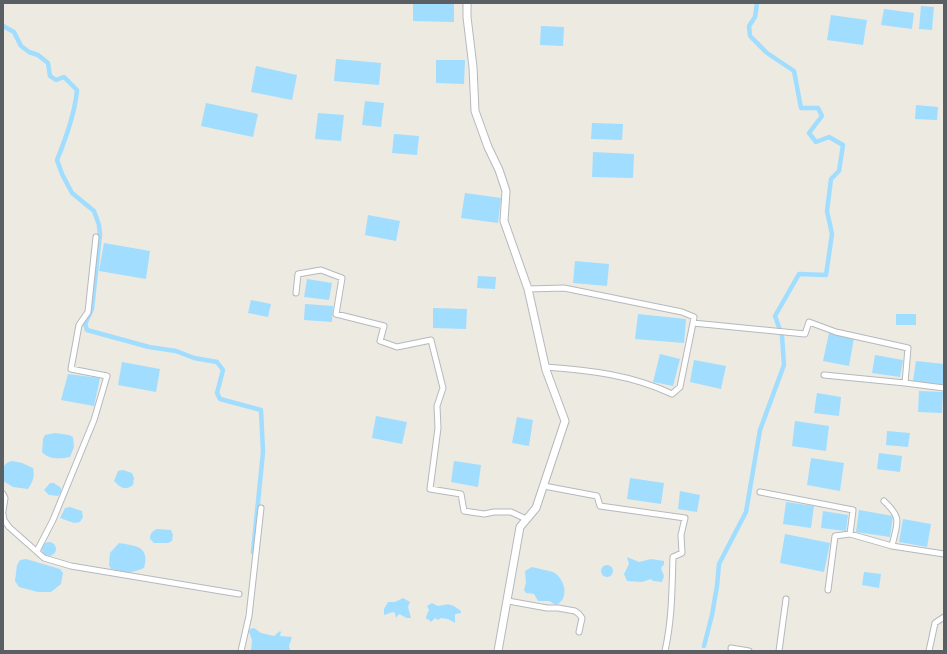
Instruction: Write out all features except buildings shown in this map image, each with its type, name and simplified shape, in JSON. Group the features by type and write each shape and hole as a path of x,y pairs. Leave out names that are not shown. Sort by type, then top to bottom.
{"street":[{"path":"467,3 467,17 473,67 475,111 488,148 499,170 506,191 504,221 528,289 546,367 565,421 536,508 520,527 498,651"},
{"path":"37,551 53,520 94,420 108,376 72,369 79,325 88,312 96,238"},
{"path":"296,293 298,274 321,270 342,278 336,314 384,326 380,341 397,346 431,340 443,388 437,406 438,428 430,489 462,494 464,511 484,514 494,512 511,512 526,519"},
{"path":"528,289 564,288 682,312 694,317 680,387 672,394 656,387 609,374 581,369 546,367"},
{"path":"693,323 805,334 809,322 836,332 908,348 905,383"},
{"path":"824,375 944,388"},
{"path":"544,486 597,496 600,506 685,518 681,535 682,552 673,557 671,612 665,651"},
{"path":"760,492 853,510 850,534"},
{"path":"3,494 5,498 3,511"},
{"path":"884,501 893,510 898,519 892,546"},
{"path":"242,651 249,616 261,508"},
{"path":"3,514 4,520 9,527 44,558 71,566 239,594"},
{"path":"828,590 835,536 850,534 892,546 944,554"},
{"path":"779,651 786,599"},
{"path":"508,601 575,611 582,618 579,632"},
{"path":"929,651 935,623 944,617"},
{"path":"731,648 749,651"}],"water":[{"path":"413,3 454,3 454,22 413,21"},
{"path":"921,6 934,7 932,30 919,29"},
{"path":"884,9 914,13 912,29 881,25"},
{"path":"831,15 867,20 863,45 827,40"},
{"path":"541,26 564,27 563,46 540,45"},
{"path":"336,59 381,63 379,85 334,81"},
{"path":"436,60 465,60 464,84 436,83"},
{"path":"256,66 297,75 292,100 251,92"},
{"path":"365,101 384,103 381,127 362,125"},
{"path":"206,103 258,114 253,137 201,126"},
{"path":"916,105 938,107 937,120 915,119"},
{"path":"318,113 344,115 341,141 315,139"},
{"path":"592,123 623,124 622,140 591,139"},
{"path":"394,134 419,136 417,155 392,153"},
{"path":"593,152 634,154 633,178 592,177"},
{"path":"465,193 501,198 498,223 461,218"},
{"path":"368,215 400,221 396,241 365,235"},
{"path":"104,243 150,251 146,279 99,271"},
{"path":"575,261 609,264 607,286 573,283"},
{"path":"478,276 496,277 495,289 477,288"},
{"path":"307,279 332,283 329,300 304,297"},
{"path":"251,300 271,304 268,317 248,313"},
{"path":"305,304 333,306 332,322 304,320"},
{"path":"433,308 467,309 466,329 433,328"},
{"path":"638,314 686,319 684,343 635,339"},
{"path":"896,314 916,314 916,325 896,325"},
{"path":"829,333 854,338 849,366 823,361"},
{"path":"660,354 680,359 673,386 653,382"},
{"path":"875,355 903,360 900,377 872,373"},
{"path":"694,360 726,366 721,389 690,382"},
{"path":"916,361 944,364 944,385 913,381"},
{"path":"122,362 160,369 156,392 118,385"},
{"path":"68,374 100,378 94,406 61,400"},
{"path":"919,391 943,392 942,413 918,412"},
{"path":"817,393 841,397 839,416 814,413"},
{"path":"376,416 407,422 402,444 372,438"},
{"path":"517,417 533,420 529,446 512,443"},
{"path":"795,421 829,426 826,451 792,446"},
{"path":"887,431 910,433 908,447 886,445"},
{"path":"55,433 73,437 74,447 70,457 52,458 42,452 43,439 45,435"},
{"path":"879,453 902,456 900,472 877,469"},
{"path":"811,458 844,463 840,491 807,485"},
{"path":"12,461 22,463 33,468 33,479 28,489 13,487 3,481 4,466 8,462"},
{"path":"454,461 481,465 478,487 451,482"},
{"path":"123,470 132,473 134,478 133,485 128,488 121,487 114,481 118,471"},
{"path":"630,478 664,483 661,504 627,499"},
{"path":"50,483 54,483 61,488 61,492 58,496 49,495 44,490"},
{"path":"680,491 700,495 697,512 678,509"},
{"path":"786,502 814,506 811,528 783,524"},
{"path":"70,507 82,511 83,517 80,522 74,523 60,518 65,508"},
{"path":"859,510 893,516 890,537 856,532"},
{"path":"823,511 848,515 846,531 821,528"},
{"path":"903,519 931,524 927,547 899,542"},
{"path":"157,529 171,530 173,535 172,541 168,543 154,543 150,539 150,536"},
{"path":"785,534 830,543 824,572 780,563"},
{"path":"46,542 52,542 56,546 56,552 52,556 46,556 42,552 42,546"},
{"path":"119,543 136,546 143,551 145,555 144,568 128,572 111,569 109,565 110,553"},
{"path":"627,557 639,562 651,559 664,561 661,568 664,576 662,582 653,581 651,579 642,582 627,581 624,574 629,564"},
{"path":"26,559 60,569 63,573 61,584 51,592 38,592 19,587 15,581 17,565 20,560"},
{"path":"605,565 609,565 613,571 609,577 605,577 601,573 601,569"},
{"path":"532,567 553,572 563,583 563,598 556,605 549,601 538,601 534,594 526,593 524,590 526,583 525,571"},
{"path":"864,572 881,574 879,588 862,585"},
{"path":"403,598 410,602 408,607 411,618 407,618 399,614 396,618 395,613 393,612 384,615 384,609 388,602 395,602"},
{"path":"432,603 438,606 451,605 461,611 461,613 455,614 455,623 448,619 441,618 438,620 435,618 431,622 428,619 427,620 426,617 429,610 427,606"},
{"path":"254,628 261,633 274,636 280,631 280,636 292,637 289,646 290,651 251,651 252,640 249,632 250,629"}],"waterway":[{"path":"704,646 712,615 719,564 746,512 760,430 784,365 782,336 775,316 799,274 826,275 832,234 827,211 831,179 839,171 843,145 829,137 816,142 809,133 822,116 818,108 801,108 794,71 767,53 750,36 749,26 755,17 757,3"},
{"path":"3,26 14,32 21,46 29,52 38,55 48,63 50,76 56,80 64,77 77,90 67,135 57,160 62,174 72,193 94,211 99,225 100,235 92,309 85,324 87,330 149,347 176,351 194,358 217,362 223,370 217,393 220,399 261,410 263,452 253,552"}]}
